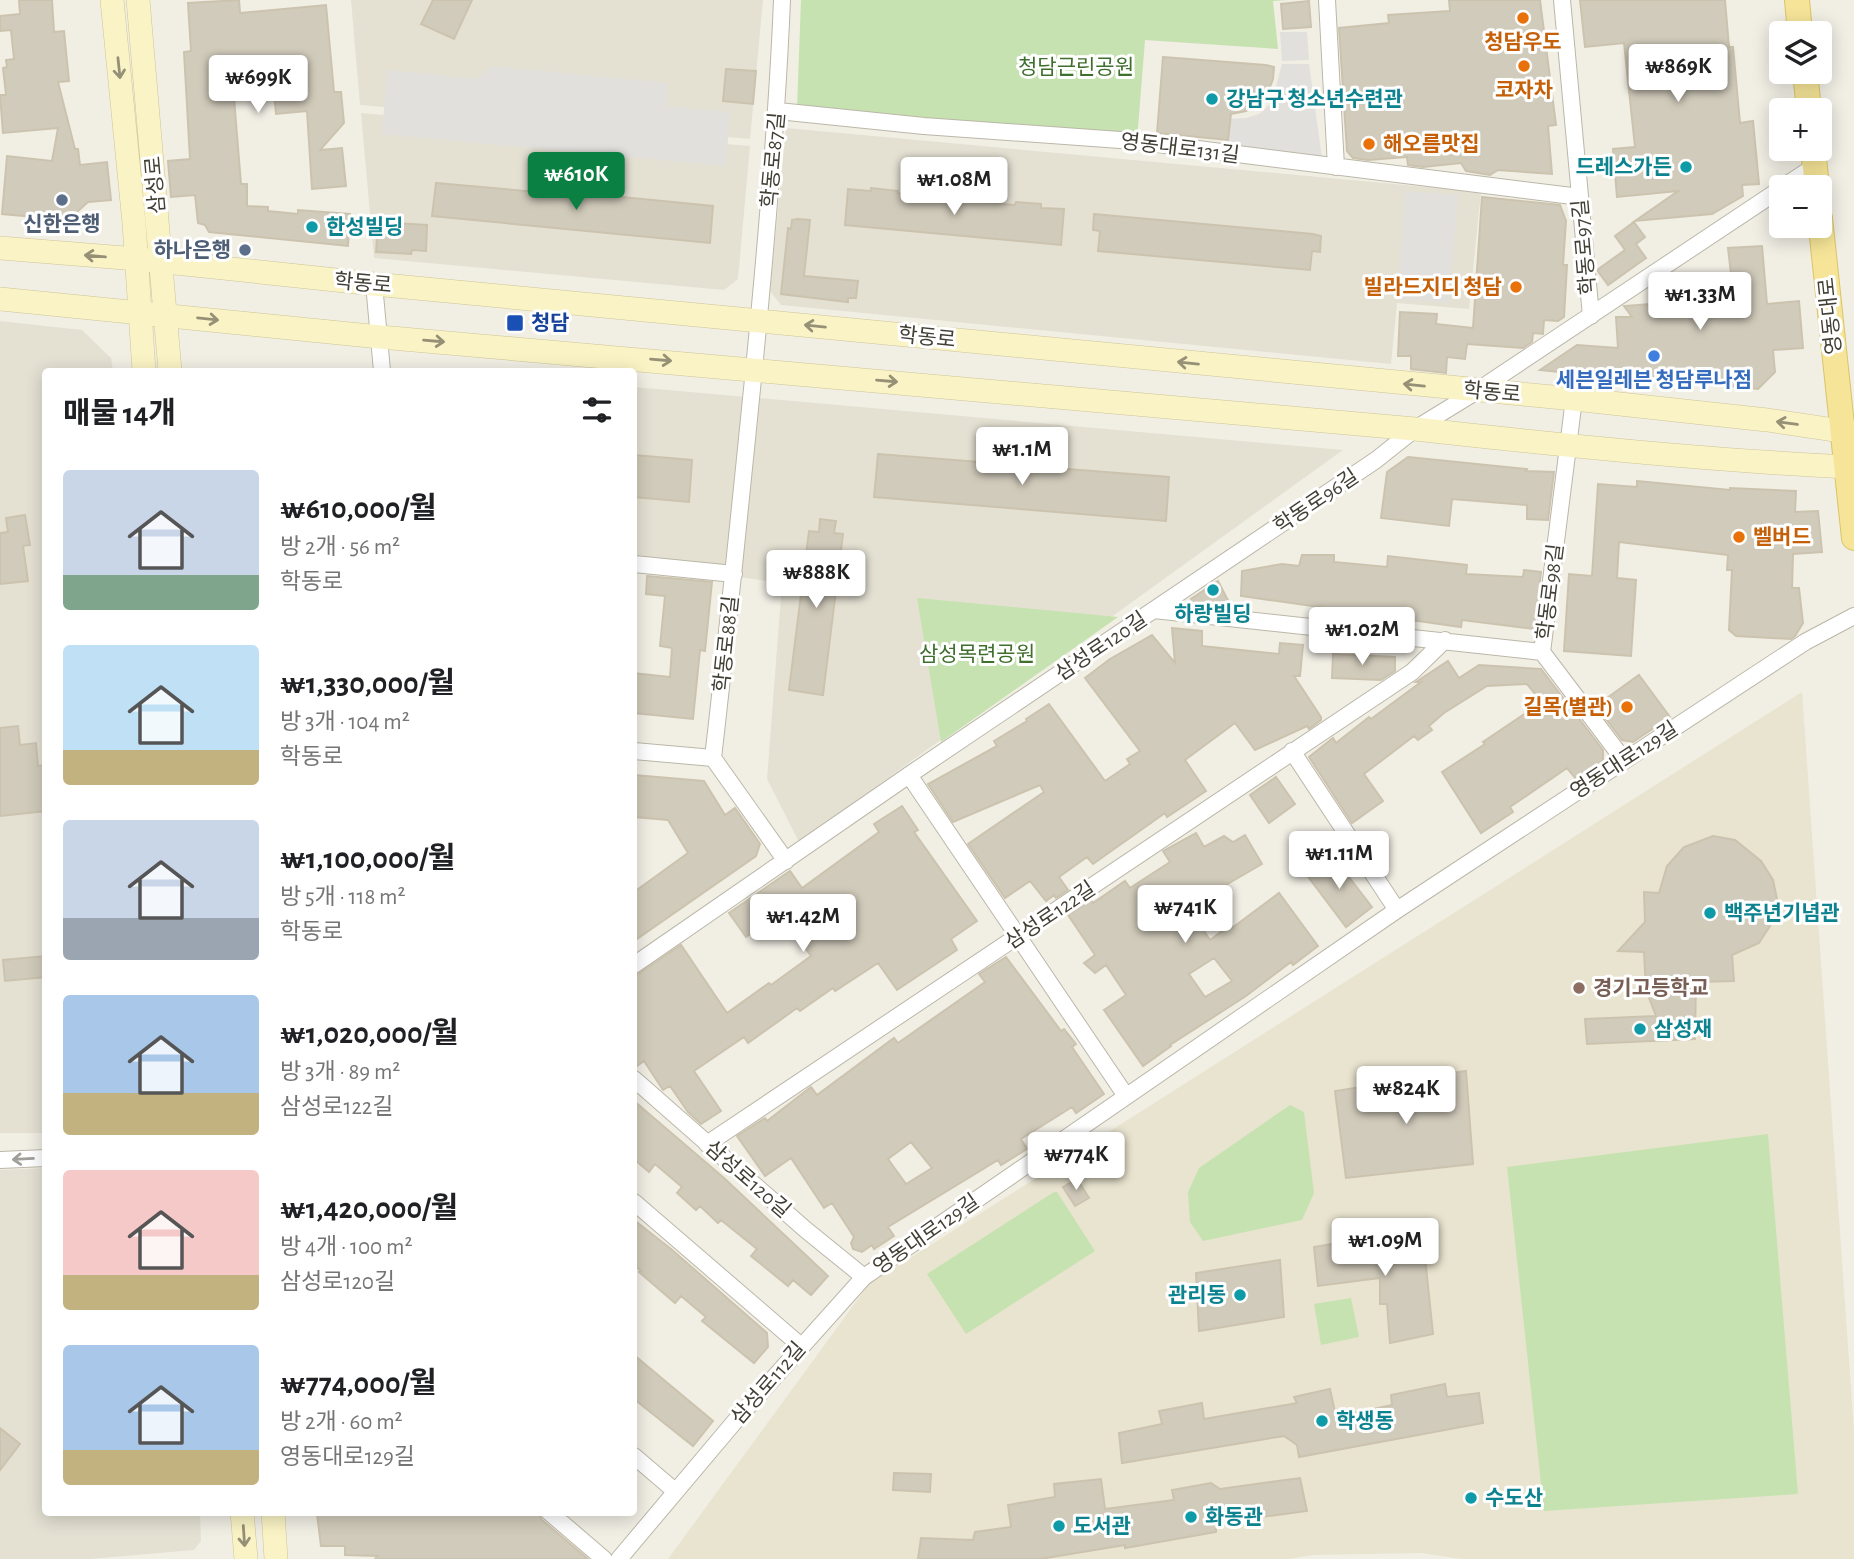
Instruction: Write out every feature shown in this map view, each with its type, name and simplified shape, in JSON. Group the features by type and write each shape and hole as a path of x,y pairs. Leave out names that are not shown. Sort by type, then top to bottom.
{"main road":[{"name":"삼성로","path":"112,0 137,260 144,368"},
{"name":"삼성로","path":"138,0 163,262 170,368"},
{"path":"1797,0 1799,21"},
{"name":"영동대로","path":"1823,238 1848,432 1854,538"},
{"name":"학동로","path":"0,248 1574,399 1767,420 1848,432"},
{"path":"0,299 380,337 1415,429 1567,446 1756,462 1851,466"},
{"path":"242,1516 246,1559"},
{"path":"273,1516 276,1559"}],"street":[{"name":"학동로87길","path":"759,320 778,111 782,0"},
{"path":"1327,0 1336,167"},
{"name":"학동로97길","path":"1477,391 1591,316 1563,0"},
{"name":"영동대로131길","path":"778,111 924,126 1134,141 1580,197"},
{"path":"1591,316 1769,197"},
{"path":"374,284 382,368"},
{"name":"학동로88길","path":"713,758 759,320"},
{"name":"학동로96길","path":"1154,610 1376,460 1415,429 1477,391"},
{"name":"학동로98길","path":"1574,399 1542,652 1623,760"},
{"path":"637,564 734,574"},
{"name":"삼성로120길","path":"637,963 1154,610 1445,640"},
{"name":"영동대로129길","path":"864,1277 1397,910 1805,642 1854,616"},
{"path":"1445,640 1542,652"},
{"name":"삼성로122길","path":"707,1144 1412,672 1445,640"},
{"path":"637,751 713,758 786,860"},
{"path":"1292,751 1397,910"},
{"path":"909,775 1126,1096"},
{"name":"삼성로120길","path":"637,1082 806,1230 864,1277"},
{"path":"0,1160 42,1158"},
{"path":"637,1205 801,1346"},
{"name":"삼성로112길","path":"619,1559 675,1491 864,1277"},
{"path":"637,1459 675,1491"},
{"path":"554,1516 604,1559"}],"shaded area":[{"path":"351,0 763,0 750,139 360,105"},
{"path":"1280,32 1307,32 1309,60 1282,61"},
{"path":"1282,64 1309,64 1322,158 1225,148 1228,119 1259,114 1272,102"},
{"path":"491,66 668,83 666,106 730,112 726,166 382,134 387,70 476,79"},
{"path":"361,113 750,146 738,279 724,290 374,258"},
{"path":"786,128 1481,192 1469,309 1397,303 1391,364 781,305 770,291"},
{"path":"1406,191 1458,195 1449,303 1397,299"},
{"path":"0,321 82,330 111,358 113,368 42,368 42,1133 0,1133"},
{"path":"637,387 1343,450 799,842 767,779 782,583 637,562"},
{"name":"경기고등학교","path":"1802,692 1854,1432 1854,1559 1462,1559 1421,1553 1312,1555 1289,1559 668,1559 869,1284"},
{"path":"42,1168 42,1516 200,1516 201,1541 194,1550 90,1559 0,1559 0,1170"}],"green space":[{"name":"청담근린공원","path":"801,0 1287,0 1273,1 1278,49 1145,40 1137,140 797,109"},
{"name":"삼성목련공원","path":"917,598 1118,617 941,742"},
{"path":"1290,1105 1304,1112 1314,1193 1302,1220 1203,1241 1190,1222 1188,1192 1199,1168"},
{"path":"1768,1134 1798,1494 1544,1511 1507,1167"},
{"path":"1057,1192 1095,1251 966,1334 927,1274"},
{"path":"1351,1298 1359,1337 1321,1345 1314,1304"}],"building":[{"path":"19,0 52,0 54,32 64,31 69,81 58,82 75,149 78,149 80,165 107,162 111,200 88,202 68,220 2,214 7,156 52,161 58,128 3,133 0,95 6,95 3,68 7,67 6,60 14,59 11,30 0,31 0,16 20,14"},
{"path":"239,0 240,13 326,5 334,92 341,92 344,123 320,150 342,148 346,186 312,189 307,111 276,114 273,83 233,86 241,184 247,184 247,206 268,207 268,211 298,214 298,210 350,214 348,246 209,232 205,225 198,223 195,195 171,197 168,161 190,159 184,52 191,51 188,3"},
{"path":"433,0 472,0 454,39 421,24"},
{"path":"1449,0 1540,0 1556,125 1548,126 1552,174 1498,170 1490,175 1466,171 1461,163 1423,167 1408,165 1407,157 1368,160 1353,158 1347,151 1339,28 1389,23 1388,15 1450,11"},
{"path":"1580,0 1725,0 1729,47 1733,47 1740,123 1753,121 1759,184 1742,185 1743,196 1712,214 1635,221 1678,191 1617,197 1613,149 1635,147 1624,43 1585,47"},
{"path":"1309,1 1311,27 1283,29 1281,4"},
{"name":"강남구 청소년수련관","path":"1163,57 1266,65 1274,67 1273,79 1268,92 1258,104 1246,111 1231,114 1228,140 1157,133"},
{"path":"726,69 756,71 753,104 723,101"},
{"path":"436,183 537,192 537,189 713,206 710,243 432,216"},
{"path":"871,188 943,198 944,195 970,198 969,201 1041,204 1041,208 1064,209 1061,245 845,225 848,189 871,191"},
{"path":"1482,197 1560,205 1566,221 1564,317 1558,321 1544,320 1543,334 1533,333 1532,342 1523,348 1467,344 1465,359 1447,357 1446,373 1411,369 1411,356 1398,356 1400,312 1437,314 1436,324 1473,328"},
{"path":"1094,214 1313,234 1321,236 1320,252 1312,251 1310,270 1098,251 1100,231 1093,230"},
{"path":"792,220 810,220 804,276 858,281 856,298 848,298 848,302 781,294 788,228 791,229"},
{"path":"378,222 427,225 426,251 412,250 411,254 376,252"},
{"path":"1634,222 1645,237 1636,244 1646,258 1608,285 1597,270 1625,250 1615,236"},
{"path":"1762,246 1767,304 1799,301 1803,348 1773,350 1775,372 1758,389 1609,373 1608,377 1540,370 1577,345 1618,348 1616,317 1632,317 1624,306 1676,302 1674,279 1731,274 1728,248"},
{"path":"878,454 1169,477 1166,521 874,497"},
{"path":"637,455 692,460 689,502 637,497"},
{"path":"1408,457 1554,472 1548,520 1527,519 1527,505 1452,499 1449,526 1381,518 1387,472"},
{"path":"1637,481 1730,490 1796,491 1795,512 1818,511 1822,552 1793,554 1792,588 1799,588 1803,623 1795,636 1791,639 1736,636 1729,630 1732,570 1727,570 1728,555 1619,542 1617,578 1636,580 1631,656 1564,651 1569,574 1592,576 1598,484 1637,487"},
{"path":"25,515 30,545 23,546 28,581 0,584 0,533 8,532 6,518"},
{"path":"820,519 836,521 834,533 843,534 823,695 789,690 809,531 819,532"},
{"path":"1302,555 1334,555 1334,562 1387,567 1388,556 1467,565 1466,574 1523,577 1524,570 1541,572 1534,629 1462,620 1461,627 1241,596 1242,571 1282,564 1299,566"},
{"path":"647,576 712,582 705,651 700,650 693,719 637,713 637,673 670,677 672,648 660,646 665,596 646,594"},
{"name":"하랑빌딩","path":"1218,581 1232,608 1193,604 1191,599"},
{"path":"1172,628 1202,631 1202,646 1279,654 1280,643 1303,645 1300,676 1294,676 1321,720 1309,729 1307,726 1255,750 1235,723 1185,760 1206,791 1167,817 1165,813 1093,864 1087,857 1059,877 1068,890 1056,898 1054,895 1046,901 1030,881 1005,898 968,844 1044,792 1040,785 953,822 928,784 997,746 994,741 1049,704 1105,781 1130,764 1127,759 1140,751 1085,678 1110,659 1152,635 1175,663"},
{"path":"1333,654 1395,657 1395,671 1381,680 1332,678"},
{"path":"1448,661 1459,678 1479,665 1541,669 1603,750 1603,760 1576,779 1567,768 1510,807 1513,812 1481,833 1442,772 1542,702 1527,684 1487,686 1444,713 1429,726 1432,730 1418,740 1414,736 1364,774 1383,801 1352,823 1309,757 1333,738 1336,743 1369,717 1371,719 1421,682 1416,682"},
{"path":"1639,675 1670,717 1633,742 1622,740 1596,706"},
{"path":"18,726 20,745 36,743 38,766 42,766 42,811 0,816 0,728"},
{"path":"637,775 704,781 725,815 735,808 760,844 756,856 637,939 637,890 688,853 668,820 637,817"},
{"path":"1276,777 1295,804 1269,823 1250,795"},
{"path":"902,806 918,830 914,832 977,921 951,939 957,950 897,990 878,963 835,991 833,988 800,1011 797,1008 748,1043 744,1037 694,1071 721,1111 701,1124 688,1112 670,1086 663,1090 644,1061 637,1066 637,975 681,945 727,1013 769,983 771,985 811,956 792,930 786,934 761,927 746,937 729,913 790,871 802,888 879,832 874,824"},
{"path":"1196,833 1204,847 1224,836 1233,842 1245,835 1262,864 1188,907 1210,940 1230,925 1232,928 1279,893 1318,946 1143,1066 1104,1010 1126,995 1106,965 1095,973 1084,963 1095,955 1068,915 1091,900 1093,903 1125,881 1130,888 1170,862 1163,851","holes":["1214,958 1232,981 1205,997 1189,974"]},
{"name":"백주년기념관","path":"1713,836 1735,840 1761,861 1773,880 1778,904 1770,926 1759,943 1732,955 1734,981 1696,982 1695,1039 1587,1044 1585,1019 1656,1016 1646,990 1644,952 1618,951 1645,922 1644,892 1659,893 1667,866 1684,847"},
{"path":"1332,855 1372,907 1346,927 1306,874"},
{"path":"42,956 42,977 5,981 3,960"},
{"path":"1006,957 1061,1031 1064,1029 1076,1044 1072,1047 1104,1094 1076,1113 1072,1107 1021,1139 1027,1149 1001,1165 998,1160 888,1227 894,1236 874,1249 872,1245 862,1252 853,1249 851,1243 854,1237 832,1203 824,1208 791,1158 765,1176 737,1136 765,1118 767,1121 811,1087 817,1095 894,1038 898,1043 985,982 979,974","holes":["911,1142 932,1168 906,1184 888,1159"]},
{"path":"1466,1071 1473,1164 1346,1178 1335,1091"},
{"path":"637,1104 724,1178 828,1276 811,1295 793,1280 788,1286 751,1256 757,1249 721,1220 718,1223 700,1206 696,1210 677,1193 682,1187 655,1164 649,1172 637,1162"},
{"path":"1077,1179 1089,1198 1075,1206 1063,1187"},
{"path":"637,1222 767,1333 768,1347 754,1363 702,1321 706,1317 681,1296 675,1303 639,1272 641,1271 637,1268"},
{"path":"1407,1231 1410,1240 1423,1238 1433,1334 1390,1343 1387,1304 1380,1304 1380,1278 1318,1286 1314,1247"},
{"name":"관리동","path":"1280,1260 1284,1317 1199,1331 1196,1273"},
{"path":"637,1358 713,1421 693,1446 637,1401"},
{"name":"학생동","path":"1445,1384 1447,1397 1479,1393 1483,1423 1299,1457 1297,1445 1284,1436 1122,1463 1119,1433 1162,1424 1159,1411 1202,1403 1204,1419 1297,1403 1294,1397 1330,1389 1336,1417 1392,1405 1391,1395"},
{"path":"0,1428 20,1444 0,1470"},
{"path":"894,1473 931,1474 930,1492 893,1490"},
{"path":"1300,1478 1307,1511 1216,1523 1216,1532 1040,1559 918,1559 921,1538 973,1540 975,1532 1011,1527 1008,1505 1055,1497 1054,1484 1101,1479 1105,1509 1174,1500 1172,1490 1211,1483 1220,1489"},
{"path":"317,1516 540,1516 588,1559 375,1559 378,1556 345,1555 345,1546 321,1546"}],"place":[{"name":"청담우도","path":"1523,18"},
{"name":"코자차","path":"1524,66"},
{"name":"강남구 청소년수련관","path":"1212,99"},
{"name":"해오름맛집","path":"1369,144"},
{"name":"드레스가든","path":"1686,167"},
{"name":"신한은행","path":"62,200"},
{"name":"한성빌딩","path":"312,227"},
{"name":"하나은행","path":"245,250"},
{"name":"빌라드지디 청담","path":"1516,287"},
{"name":"청담","path":"515,323"},
{"name":"세븐일레븐 청담루나점","path":"1654,356"},
{"name":"벨버드","path":"1739,537"},
{"name":"하랑빌딩","path":"1213,590"},
{"name":"길목(별관)","path":"1627,707"},
{"name":"백주년기념관","path":"1710,913"},
{"name":"경기고등학교","path":"1579,988"},
{"name":"삼성재","path":"1640,1029"},
{"name":"관리동","path":"1240,1295"},
{"name":"학생동","path":"1322,1421"},
{"name":"수도산","path":"1471,1498"},
{"name":"화동관","path":"1191,1517"},
{"name":"도서관","path":"1059,1526"}]}
